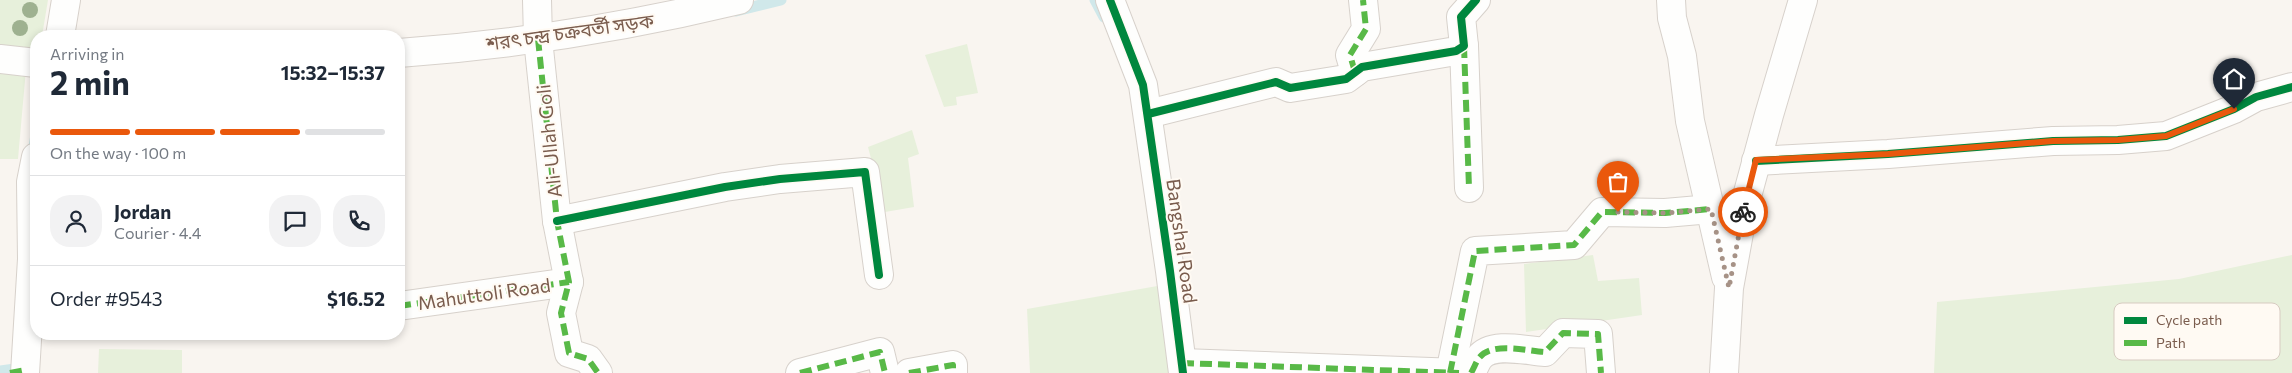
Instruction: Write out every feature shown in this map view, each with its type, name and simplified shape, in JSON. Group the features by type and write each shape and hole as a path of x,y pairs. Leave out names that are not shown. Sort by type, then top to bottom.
{"street":[{"path":"61,30 66,0"},
{"name":"Ali-Ullah Goli","path":"537,0 538,39 557,221 568,282 560,313 568,353 588,360 598,373"},
{"name":"শরৎ চন্দ্র চক্রবর্তী সড়ক","path":"405,52 538,39 664,18 739,0"},
{"name":"Bangshal Road","path":"1110,0 1143,85 1183,368 1459,373"},
{"path":"1355,72 1350,55 1366,29 1363,0"},
{"path":"1469,188 1464,46 1461,17 1476,0"},
{"path":"1671,0 1672,18 1682,56 1690,121 1729,288"},
{"path":"1724,373 1729,288 1743,210 1803,0"},
{"path":"1148,114 1276,82 1290,88 1346,79 1362,67 1456,51 1464,46"},
{"path":"0,59 30,62"},
{"path":"1756,160 1888,154 2053,141 2118,140 2166,136 2234,109 2256,97 2292,87"},
{"path":"557,221 725,187 780,179 865,172 879,275"},
{"path":"1450,372 1475,252 1574,245 1602,212 1665,213 1711,209"},
{"path":"20,372 30,278"},
{"name":"Mahuttoli Road","path":"405,305 568,282"},
{"path":"1472,373 1479,357 1490,350 1524,348 1530,352 1545,352 1563,333 1598,334 1601,373"},
{"path":"800,373 882,362"},
{"path":"909,373 952,365 953,373"}],"green space":[{"path":"0,0 48,0 43,30 30,30 30,48 0,47"},
{"path":"967,44 978,93 956,97 957,105 944,107 925,55"},
{"path":"0,68 26,69 18,159 0,159"},
{"path":"912,130 919,154 908,158 914,207 885,212 868,147"},
{"path":"1593,255 1598,281 1639,278 1642,315 1526,332 1524,264"},
{"path":"2292,255 2292,373 1934,373 1937,302 2179,279"},
{"path":"1163,285 1172,373 1030,373 1027,309"},
{"path":"99,349 182,350 182,373 98,373"}],"waterway":[{"path":"736,11 781,0"},
{"path":"1095,0 1104,17"},
{"path":"0,371 22,368"}],"marked path":[{"path":"1355,72 1350,55 1366,29 1363,0"},
{"path":"538,39 557,221 569,282 561,313 569,353 588,359 598,373"},
{"path":"1464,46 1469,188"},
{"path":"1450,373 1475,251 1574,245 1602,212 1665,213 1711,209"},
{"path":"405,305 569,282"},
{"path":"1471,373 1479,358 1485,353 1501,348 1545,352 1563,333 1598,334 1601,373"},
{"path":"800,373 880,352 885,373"},
{"path":"1182,363 1459,373"},
{"path":"909,373 953,365 953,373"},
{"path":"10,373 25,370"}],"cycle path":[{"path":"1110,0 1143,85 1183,373"},
{"path":"1148,114 1276,82 1290,88 1346,79 1362,67 1456,51 1464,46 1461,17 1476,0"},
{"path":"1756,161 1888,154 2053,141 2118,140 2166,136 2234,109 2256,97 2292,87"},
{"path":"557,221 725,187 780,179 865,172 879,275"}],"way so far":[{"path":"1618,212 1665,213 1711,209 1729,288 1743,212"}],"route":[{"path":"1743,212 1756,160 1888,154 2053,141 2118,140 2166,136 2234,109"}]}
